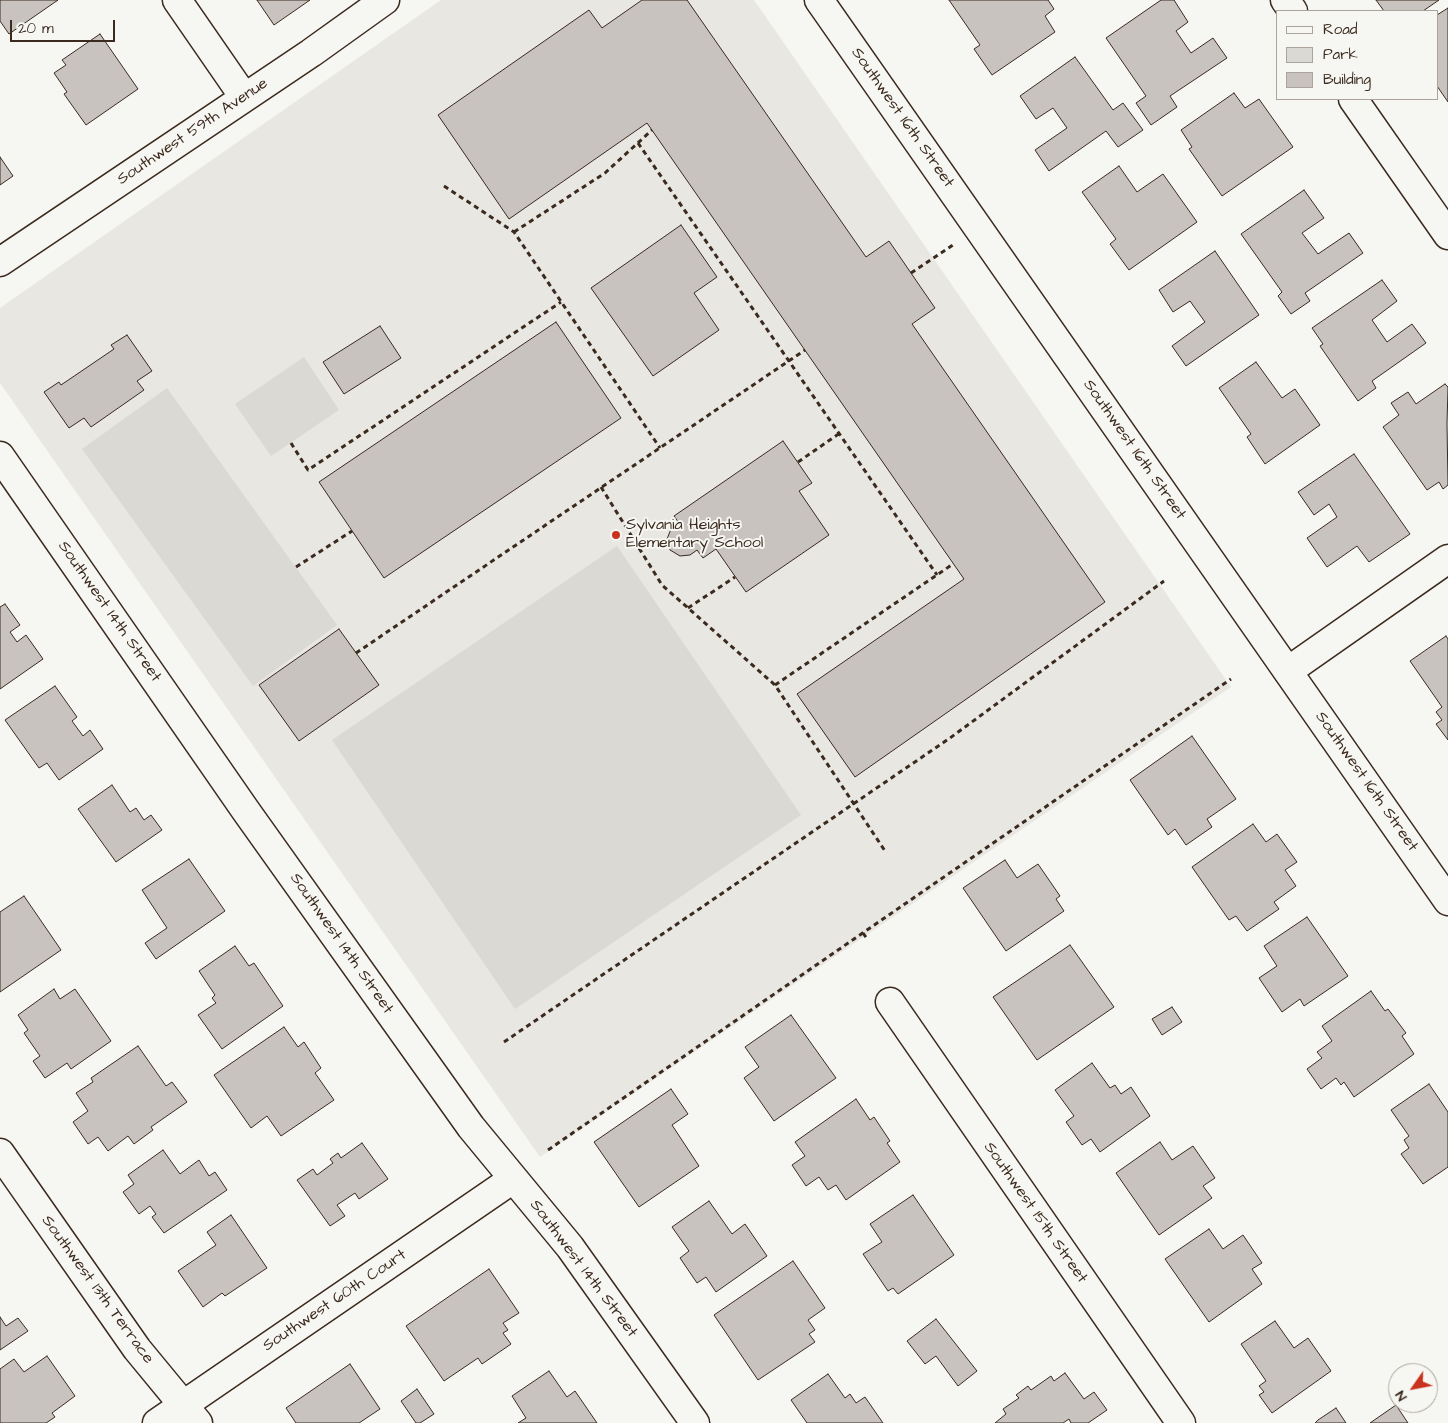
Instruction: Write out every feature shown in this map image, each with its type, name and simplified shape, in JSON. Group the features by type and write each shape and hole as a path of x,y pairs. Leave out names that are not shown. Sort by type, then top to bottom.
{"street":[{"path":"177,0 244,97"},
{"name":"Southwest 59th Avenue","path":"0,262 311,53 385,0"},
{"name":"Southwest 16th Street","path":"820,0 1448,901"},
{"path":"1354,100 1448,235"},
{"name":"Southwest 14th Street","path":"0,456 280,860 471,1127 580,1261 695,1423"},
{"path":"1288,671 1448,560"},
{"name":"Southwest 15th Street","path":"890,1002 1181,1423"},
{"name":"Southwest 13th Terrace","path":"0,1154 137,1349 191,1414"},
{"name":"Southwest 60th Court","path":"157,1423 191,1414 513,1179"}],"path":[{"path":"514,232 605,173 652,130"},
{"path":"638,143 937,575"},
{"path":"444,186 514,232 660,448"},
{"path":"912,273 953,244"},
{"path":"291,443 308,470 561,302"},
{"path":"356,653 805,350"},
{"path":"798,462 840,433"},
{"path":"600,488 662,585 775,685 885,851"},
{"path":"296,567 352,531"},
{"path":"775,685 953,564"},
{"path":"688,608 735,577"},
{"path":"504,1042 853,802 950,738 1164,581"},
{"path":"548,1150 1231,678"},
{"path":"863,933 868,940"}],"shaded area":[{"name":"Sylvania Heights Elementary School","path":"441,0 754,0 1231,687 540,1157 0,383 0,308"}],"green space":[{"path":"304,357 339,410 271,456 235,404"},
{"path":"167,388 337,625 253,686 82,449"},
{"path":"617,546 801,815 515,1009 332,740"}],"building":[{"path":"0,0 58,0 9,34 0,21"},
{"path":"257,0 310,0 274,25"},
{"path":"642,0 687,0 866,257 889,241 935,308 912,324 1105,602 855,777 797,694 964,579 647,123 509,219 438,115 589,10 602,28"},
{"path":"949,0 1048,0 1054,9 1045,16 1055,32 992,75 974,49 980,45"},
{"path":"1161,0 1174,0 1188,22 1176,31 1191,53 1213,38 1227,58 1170,96 1177,107 1151,125 1136,103 1146,96 1106,38"},
{"path":"1376,0 1439,0 1424,10 1383,10"},
{"path":"1448,8 1448,102 1438,87 1438,14"},
{"path":"100,34 138,89 86,125 64,94 67,92 54,73 66,65 62,60"},
{"path":"1075,57 1113,110 1123,103 1143,130 1118,147 1106,131 1049,171 1035,150 1067,128 1053,108 1036,119 1020,96"},
{"path":"1234,93 1245,108 1259,99 1293,147 1222,196 1189,149 1192,147 1181,130"},
{"path":"0,157 13,176 0,185"},
{"path":"1119,166 1137,192 1163,174 1197,222 1129,270 1110,244 1116,239 1082,192"},
{"path":"1304,190 1324,218 1302,233 1318,254 1349,233 1363,253 1305,293 1310,301 1291,314 1278,296 1282,292 1241,234"},
{"path":"681,225 717,277 694,293 719,330 653,376 591,288"},
{"path":"1215,251 1259,315 1186,366 1172,346 1205,322 1190,301 1173,312 1159,290"},
{"path":"1382,280 1397,301 1372,320 1387,342 1412,324 1426,343 1372,381 1376,388 1358,401 1320,346 1323,344 1312,328"},
{"path":"556,322 621,418 384,578 319,482"},
{"path":"380,326 401,358 344,394 323,362"},
{"path":"127,335 152,371 137,381 144,390 91,427 84,418 69,428 44,392 59,382 61,385 114,349 111,345"},
{"path":"1256,362 1282,398 1295,389 1320,425 1265,464 1247,437 1251,434 1219,388"},
{"path":"1445,384 1448,387 1448,485 1443,489 1439,482 1427,490 1383,427 1399,415 1391,403 1408,392 1416,404"},
{"path":"783,441 812,483 799,491 829,535 746,592 716,549 703,558 697,550 690,555 680,556 670,550 667,539 671,529 679,523 674,516"},
{"path":"1354,454 1410,534 1369,562 1357,546 1327,567 1307,538 1337,517 1329,504 1314,515 1298,492"},
{"path":"5,604 20,625 10,632 17,642 26,635 43,659 0,689 0,607"},
{"path":"339,629 379,685 299,741 259,685"},
{"path":"1446,636 1448,639 1448,740 1436,724 1442,720 1436,712 1442,707 1410,661"},
{"path":"55,686 77,717 72,721 83,736 90,730 103,749 59,780 47,763 39,768 5,720"},
{"path":"1192,736 1236,799 1207,819 1212,827 1186,845 1175,829 1168,835 1130,780"},
{"path":"112,785 130,812 136,808 144,820 151,815 162,830 116,862 78,809"},
{"path":"1253,824 1266,842 1277,834 1297,862 1285,870 1296,886 1274,902 1279,909 1247,931 1236,916 1229,920 1192,867"},
{"path":"189,859 225,911 156,959 145,943 167,928 142,890"},
{"path":"1005,860 1017,878 1038,864 1060,896 1056,899 1064,911 1006,951 963,888"},
{"path":"24,896 61,950 0,992 0,912"},
{"path":"1307,917 1348,976 1304,1006 1300,999 1282,1012 1259,978 1277,966 1264,946"},
{"path":"1070,945 1114,1007 1037,1060 993,997"},
{"path":"235,946 249,966 254,963 283,1006 222,1049 198,1015 216,1003 212,998 215,995 199,971"},
{"path":"54,989 60,999 75,989 111,1041 71,1069 67,1063 45,1078 33,1061 40,1056 24,1033 28,1030 18,1015"},
{"path":"1371,991 1385,1011 1388,1009 1406,1033 1402,1036 1414,1054 1354,1097 1344,1082 1341,1085 1336,1078 1321,1089 1307,1069 1322,1058 1317,1052 1332,1041 1322,1026"},
{"path":"1172,1007 1182,1022 1162,1035 1152,1019"},
{"path":"791,1015 836,1078 774,1121 744,1078 759,1067 745,1047"},
{"path":"284,1027 298,1047 304,1042 321,1068 315,1073 334,1100 281,1136 267,1116 251,1128 214,1075"},
{"path":"138,1046 166,1086 172,1082 187,1102 151,1127 153,1130 134,1144 128,1136 108,1151 98,1137 88,1144 73,1122 88,1111 76,1093 93,1082 91,1078"},
{"path":"1092,1063 1110,1088 1115,1085 1121,1094 1131,1087 1150,1116 1100,1152 1091,1139 1082,1145 1066,1122 1074,1116 1055,1090"},
{"path":"1429,1084 1448,1112 1448,1167 1423,1184 1401,1154 1409,1148 1404,1140 1409,1136 1391,1110"},
{"path":"671,1089 688,1114 672,1125 699,1166 639,1207 594,1142"},
{"path":"856,1099 870,1120 874,1117 890,1141 887,1143 900,1162 846,1200 836,1185 828,1190 819,1177 806,1186 792,1165 805,1156 795,1142"},
{"path":"1160,1142 1172,1160 1193,1146 1215,1178 1203,1186 1212,1198 1159,1235 1116,1173"},
{"path":"362,1143 388,1179 359,1199 355,1193 337,1205 345,1216 330,1226 297,1180 313,1169 317,1175 333,1163 330,1159 338,1153 341,1158"},
{"path":"163,1150 180,1174 199,1160 209,1176 215,1172 227,1190 164,1233 152,1217 156,1214 150,1206 139,1214 123,1192 134,1184 128,1175"},
{"path":"913,1195 954,1255 898,1294 893,1288 888,1291 863,1254 882,1242 870,1224"},
{"path":"709,1201 732,1234 745,1224 767,1256 716,1292 706,1277 697,1283 680,1258 689,1251 672,1227"},
{"path":"231,1215 267,1268 225,1296 222,1293 203,1307 178,1271 216,1245 207,1232"},
{"path":"1209,1229 1223,1249 1243,1235 1262,1263 1252,1269 1262,1284 1209,1322 1165,1259"},
{"path":"793,1261 825,1308 808,1320 815,1330 809,1334 815,1342 758,1380 714,1315"},
{"path":"489,1269 519,1313 503,1323 508,1330 503,1333 511,1344 482,1364 478,1358 444,1381 406,1326"},
{"path":"0,1317 6,1326 18,1318 28,1331 0,1350"},
{"path":"936,1319 977,1371 958,1386 936,1356 925,1364 907,1341"},
{"path":"1275,1321 1294,1348 1308,1338 1331,1371 1272,1413 1259,1395 1264,1392 1259,1386 1266,1381 1241,1344"},
{"path":"47,1356 75,1396 52,1413 55,1417 46,1423 0,1423 0,1369 14,1359 24,1372"},
{"path":"350,1364 380,1409 359,1423 296,1423 286,1408"},
{"path":"549,1371 567,1397 575,1391 597,1423 518,1423 526,1418 512,1396"},
{"path":"1065,1373 1084,1399 1094,1392 1107,1410 1088,1423 1071,1423 1069,1419 1063,1423 995,1423 1006,1414 1003,1409 1019,1398 1016,1395 1028,1386 1031,1390 1051,1376 1054,1381"},
{"path":"828,1374 845,1398 850,1394 856,1403 865,1397 883,1423 807,1423 791,1400"},
{"path":"417,1389 434,1414 420,1423 416,1423 401,1401"},
{"path":"1336,1408 1346,1423 1315,1423 1318,1420"},
{"path":"1388,1411 1388,1413 1401,1413 1408,1423 1370,1423"}],"place":[{"name":"Sylvania Heights Elementary School","path":"616,535"}]}
